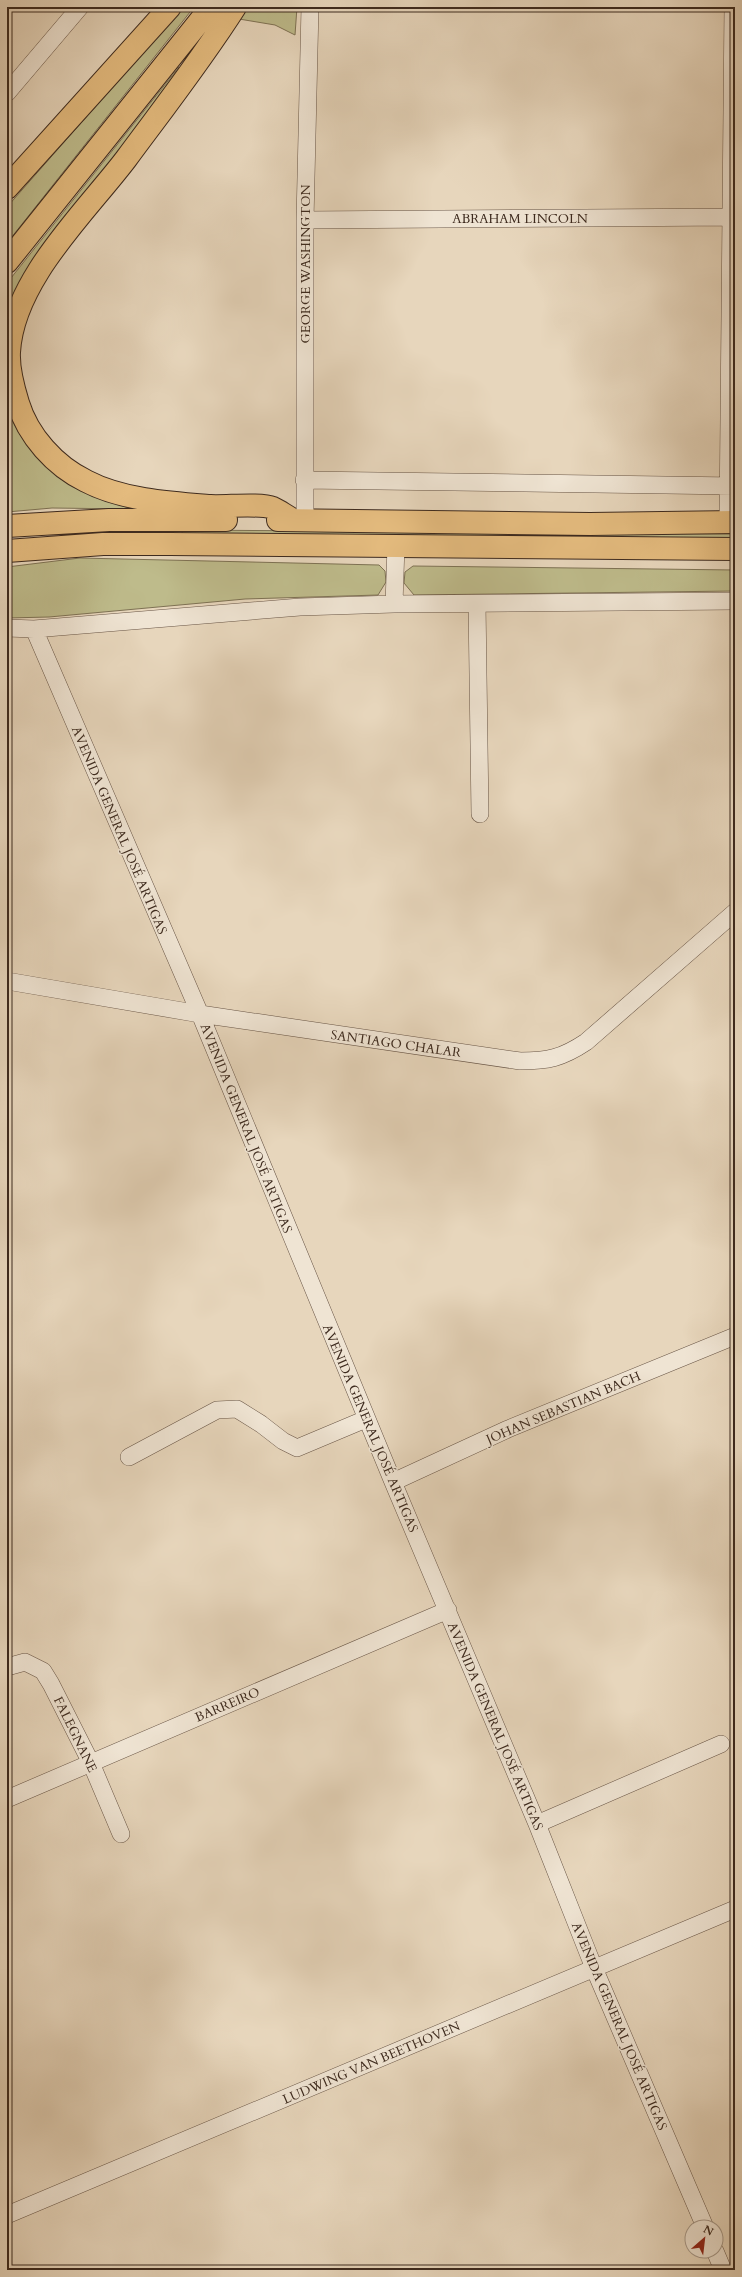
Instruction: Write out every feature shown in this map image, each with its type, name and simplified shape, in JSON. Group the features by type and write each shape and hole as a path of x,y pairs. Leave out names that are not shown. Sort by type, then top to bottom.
{"highway":[{"path":"7,188 170,7"},
{"path":"7,262 211,7"},
{"path":"235,7 126,158 40,267 24,294 17,314 9,353 11,374 22,417 35,438 65,468 86,482 118,493 156,499 211,506 272,508 299,520"},
{"path":"7,526 109,520 299,520 590,524 731,522"},
{"path":"7,551 38,547 110,544 735,549"}],"street":[{"path":"7,93 80,7"},
{"name":"GEORGE WASHINGTON","path":"299,520 304,480 304,220 310,7"},
{"path":"731,522 733,7"},
{"name":"ABRAHAM LINCOLN","path":"304,220 732,216"},
{"path":"304,480 732,486"},
{"path":"394,604 396,546"},
{"path":"7,628 34,629 300,607 394,604 735,601"},
{"path":"477,604 480,814"},
{"name":"AVENIDA GENERAL JOSÉ ARTIGAS","path":"34,629 200,1014 366,1419 448,1610 537,1824 594,1968 702,2219"},
{"name":"SANTIAGO CHALAR","path":"7,982 200,1014 520,1061 557,1058 586,1042 735,912"},
{"name":"JOHAN SEBASTIAN BACH","path":"393,1482 508,1429 735,1336"},
{"path":"129,1457 217,1410 236,1409 261,1424 283,1441 297,1448 366,1419"},
{"name":"BARREIRO","path":"7,1799 448,1610"},
{"name":"FALEGNANE","path":"7,1667 26,1662 43,1671 91,1763 121,1834"},
{"path":"537,1824 720,1744"},
{"name":"LUDWING VAN BEETHOVEN","path":"7,2215 735,1909"},
{"path":"719,2259 724,2270"}],"shaded area":[{"path":"183,7 194,7 7,243 7,207"},
{"path":"246,7 297,7 295,35 275,25 239,19"},
{"path":"179,67 182,71 7,315 7,283"},
{"path":"7,406 21,436 32,451 44,463 70,482 84,490 131,509 52,508 7,512"},
{"path":"182,530 735,534 735,539 182,534"},
{"path":"80,558 379,565 385,571 386,582 378,595 245,599 49,617 7,618 7,567"},
{"path":"413,566 735,570 735,591 414,595 404,583 405,572"}]}
